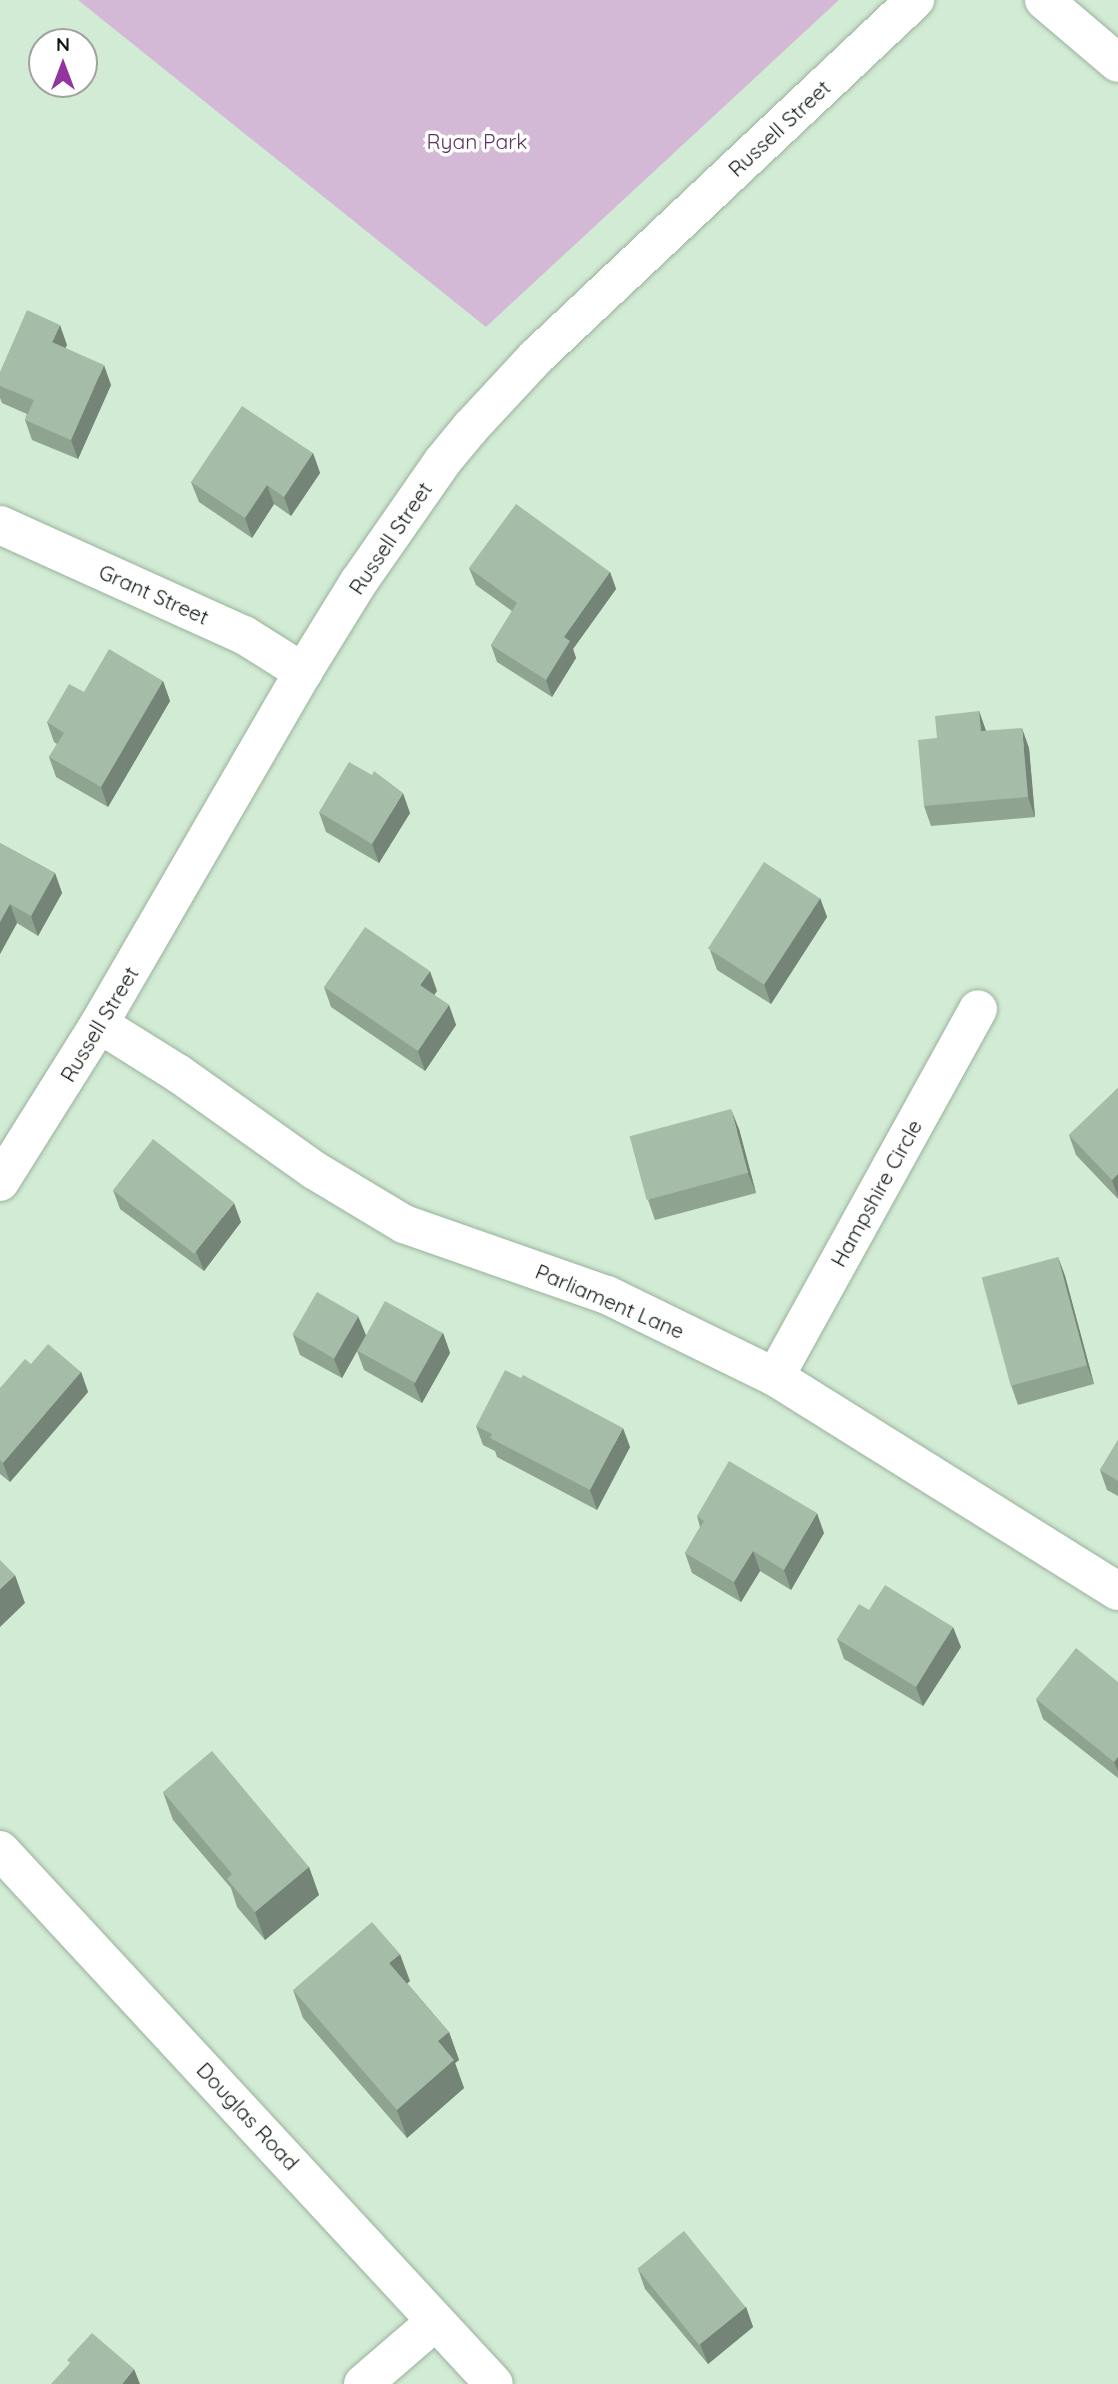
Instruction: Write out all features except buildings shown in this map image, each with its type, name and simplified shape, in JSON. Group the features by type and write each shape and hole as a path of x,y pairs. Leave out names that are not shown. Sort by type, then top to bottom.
{"street":[{"name":"Russell Street","path":"0,1182 99,1024 303,672 416,497 503,390 915,0"},
{"path":"1044,0 1118,63"},
{"name":"Grant Street","path":"0,525 236,631 303,672"},
{"name":"Hampshire Circle","path":"775,1377 978,1009"},
{"name":"Parliament Lane","path":"99,1024 179,1074 314,1170 404,1224 607,1295 775,1377 1118,1591"},
{"name":"Douglas Road","path":"0,1850 494,2384"},
{"path":"363,2384 436,2320"}],"green space":[{"name":"Ryan Park","path":"78,0 839,0 486,327"}]}
